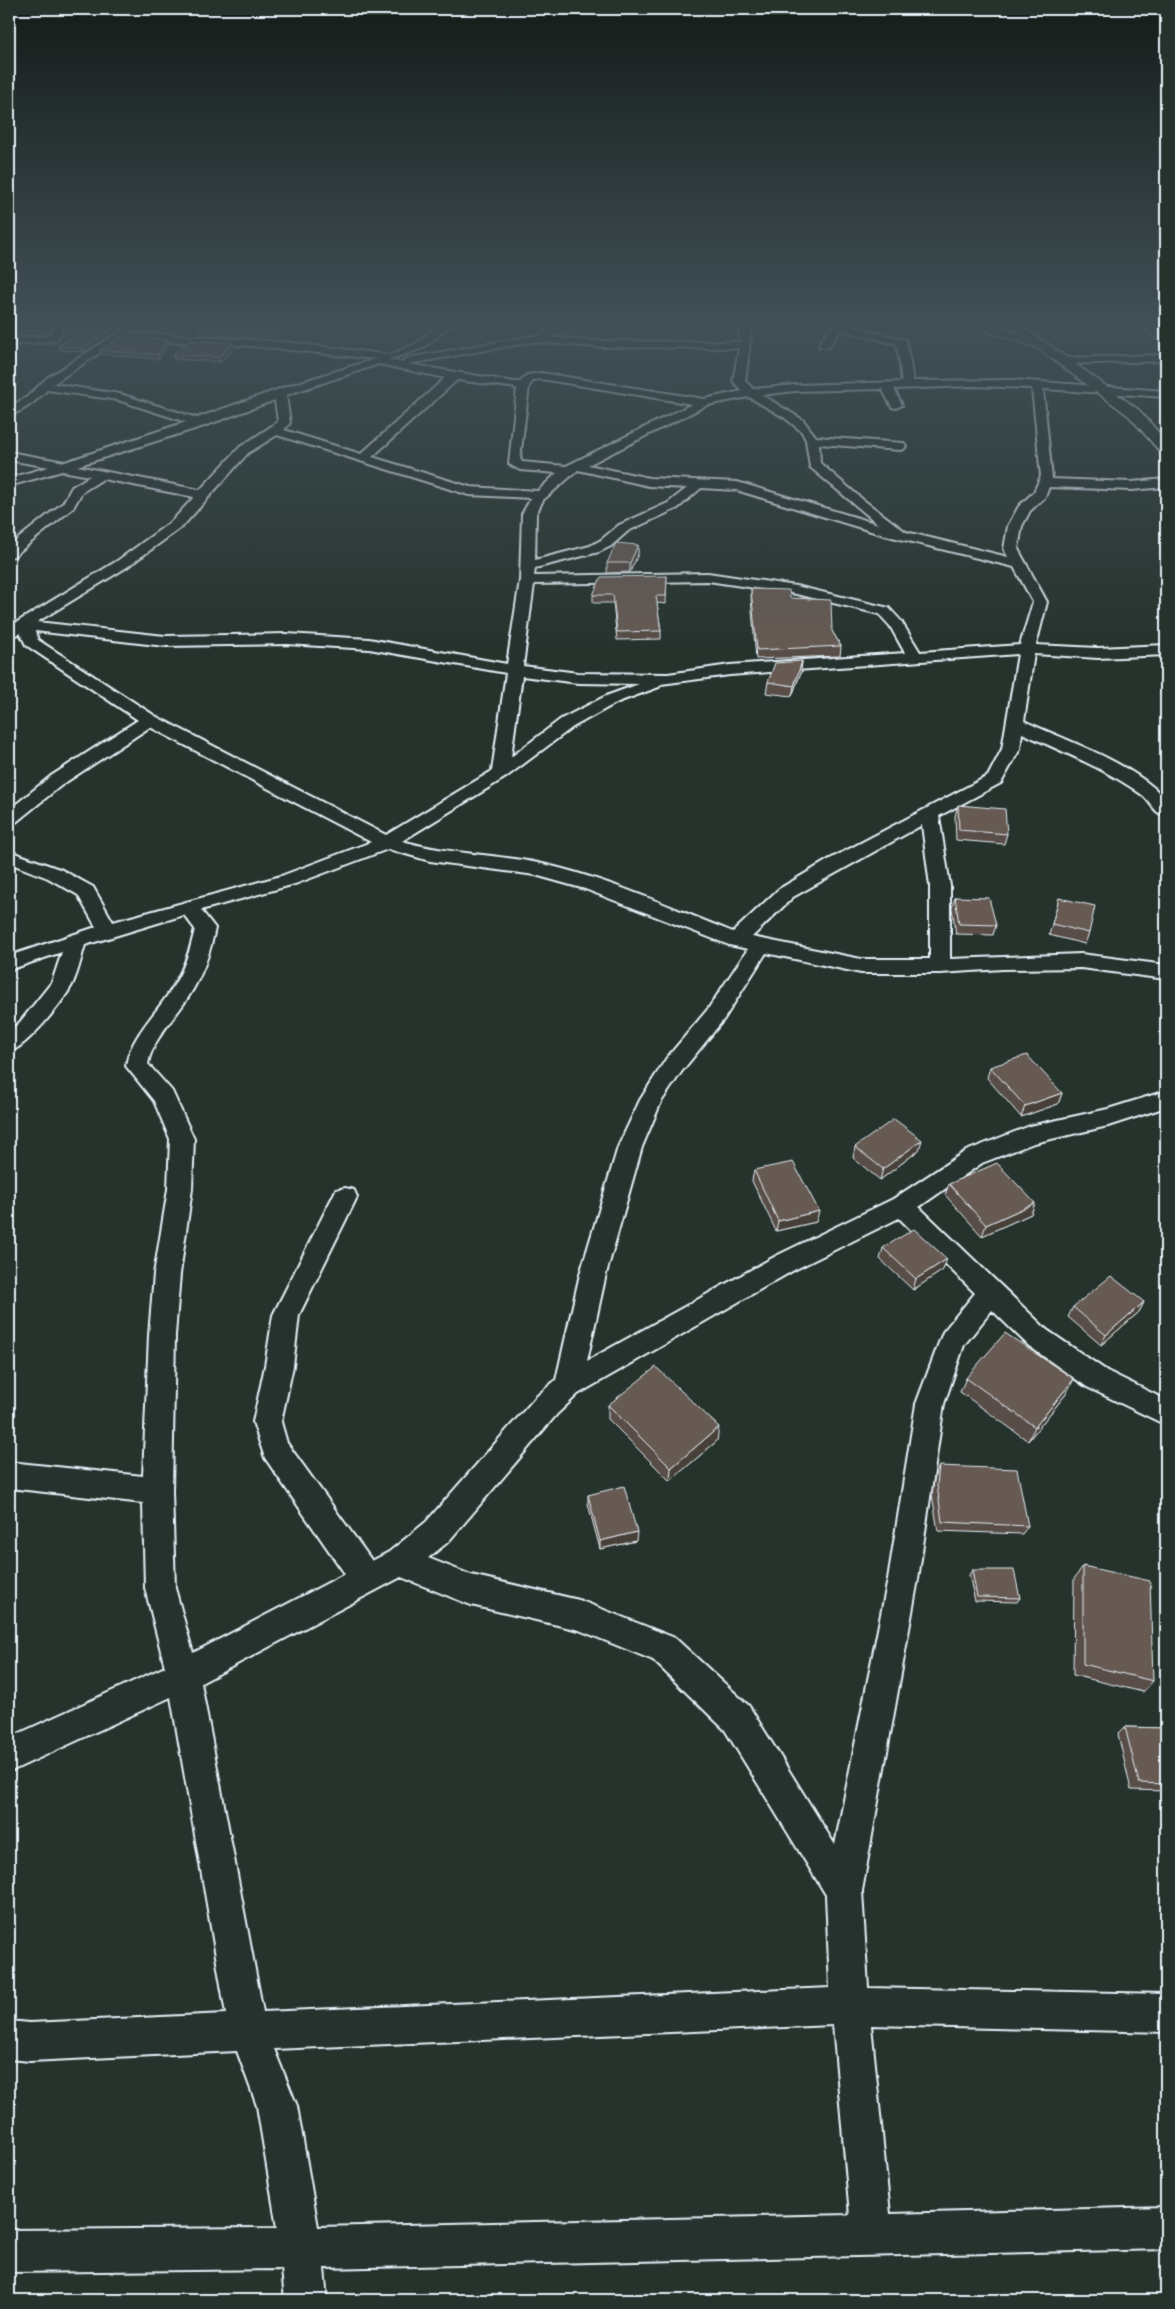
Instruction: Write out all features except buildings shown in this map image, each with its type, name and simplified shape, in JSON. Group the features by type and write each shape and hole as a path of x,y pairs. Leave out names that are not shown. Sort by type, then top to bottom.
{"street":[{"path":"9,482 64,467 176,431"},
{"path":"16,627 122,564 177,524 244,450 276,431 469,491 541,495"},
{"path":"363,459 394,431"},
{"path":"517,431 514,458 515,464 520,466 573,468 649,482 738,486 812,511 1020,564"},
{"path":"500,773 529,565 529,514 541,495 573,468 647,431"},
{"path":"805,431 812,440 814,464 857,502 901,535"},
{"path":"736,940 786,893 995,778 1011,749 1027,649 1040,602 1011,549 1015,526 1024,509 1040,494 1047,476 1043,431"},
{"path":"1152,431 1164,443"},
{"path":"812,440 900,446"},
{"path":"9,456 204,495"},
{"path":"9,553 68,505 77,490 101,475"},
{"path":"1044,483 1131,486 1166,483"},
{"path":"529,565 582,554 604,544 625,526 668,510 689,495 698,484"},
{"path":"527,580 708,577 796,590 884,611 896,624 915,656"},
{"path":"16,627 165,641 287,638 326,640 370,644 515,670 578,678 668,679 730,670 1027,649 1098,653 1166,650"},
{"path":"16,627 31,642 149,720 387,843 430,855 536,869 592,885 736,940 861,966 940,966 1003,962 1081,961 1166,972"},
{"path":"9,963 108,930 288,880 387,843 500,773 567,723 612,699 668,679"},
{"path":"9,819 57,780 149,720"},
{"path":"1016,724 1118,771 1158,792 1166,811"},
{"path":"930,815 940,886 940,966"},
{"path":"11,859 56,874 86,891 108,930"},
{"path":"189,908 205,928 198,960 182,992 139,1052 137,1066 164,1097 182,1140 180,1189 167,1274 162,1335 157,1491 160,1588 183,1675 248,2031 277,2106 301,2248 306,2300"},
{"path":"9,1044 28,1027 62,984 76,941"},
{"path":"568,1386 593,1274 630,1147 651,1100 674,1065 716,1014 761,945"},
{"path":"9,1755 183,1675 400,1562 437,1532 547,1405 568,1386 785,1263 902,1206 974,1157 1030,1135 1108,1117 1166,1099"},
{"path":"345,1196 286,1315 279,1366 267,1422 275,1449 366,1579"},
{"path":"902,1206 1038,1338 1098,1379 1166,1413"},
{"path":"872,2235 850,2006 844,1891 903,1579 930,1404 952,1340 991,1292"},
{"path":"9,1475 157,1491"},
{"path":"400,1562 471,1590 579,1615 664,1649 737,1718 844,1891"},
{"path":"9,2040 30,2042 587,2015 850,2006 1166,2013"},
{"path":"9,2252 301,2248 1166,2228"}]}
